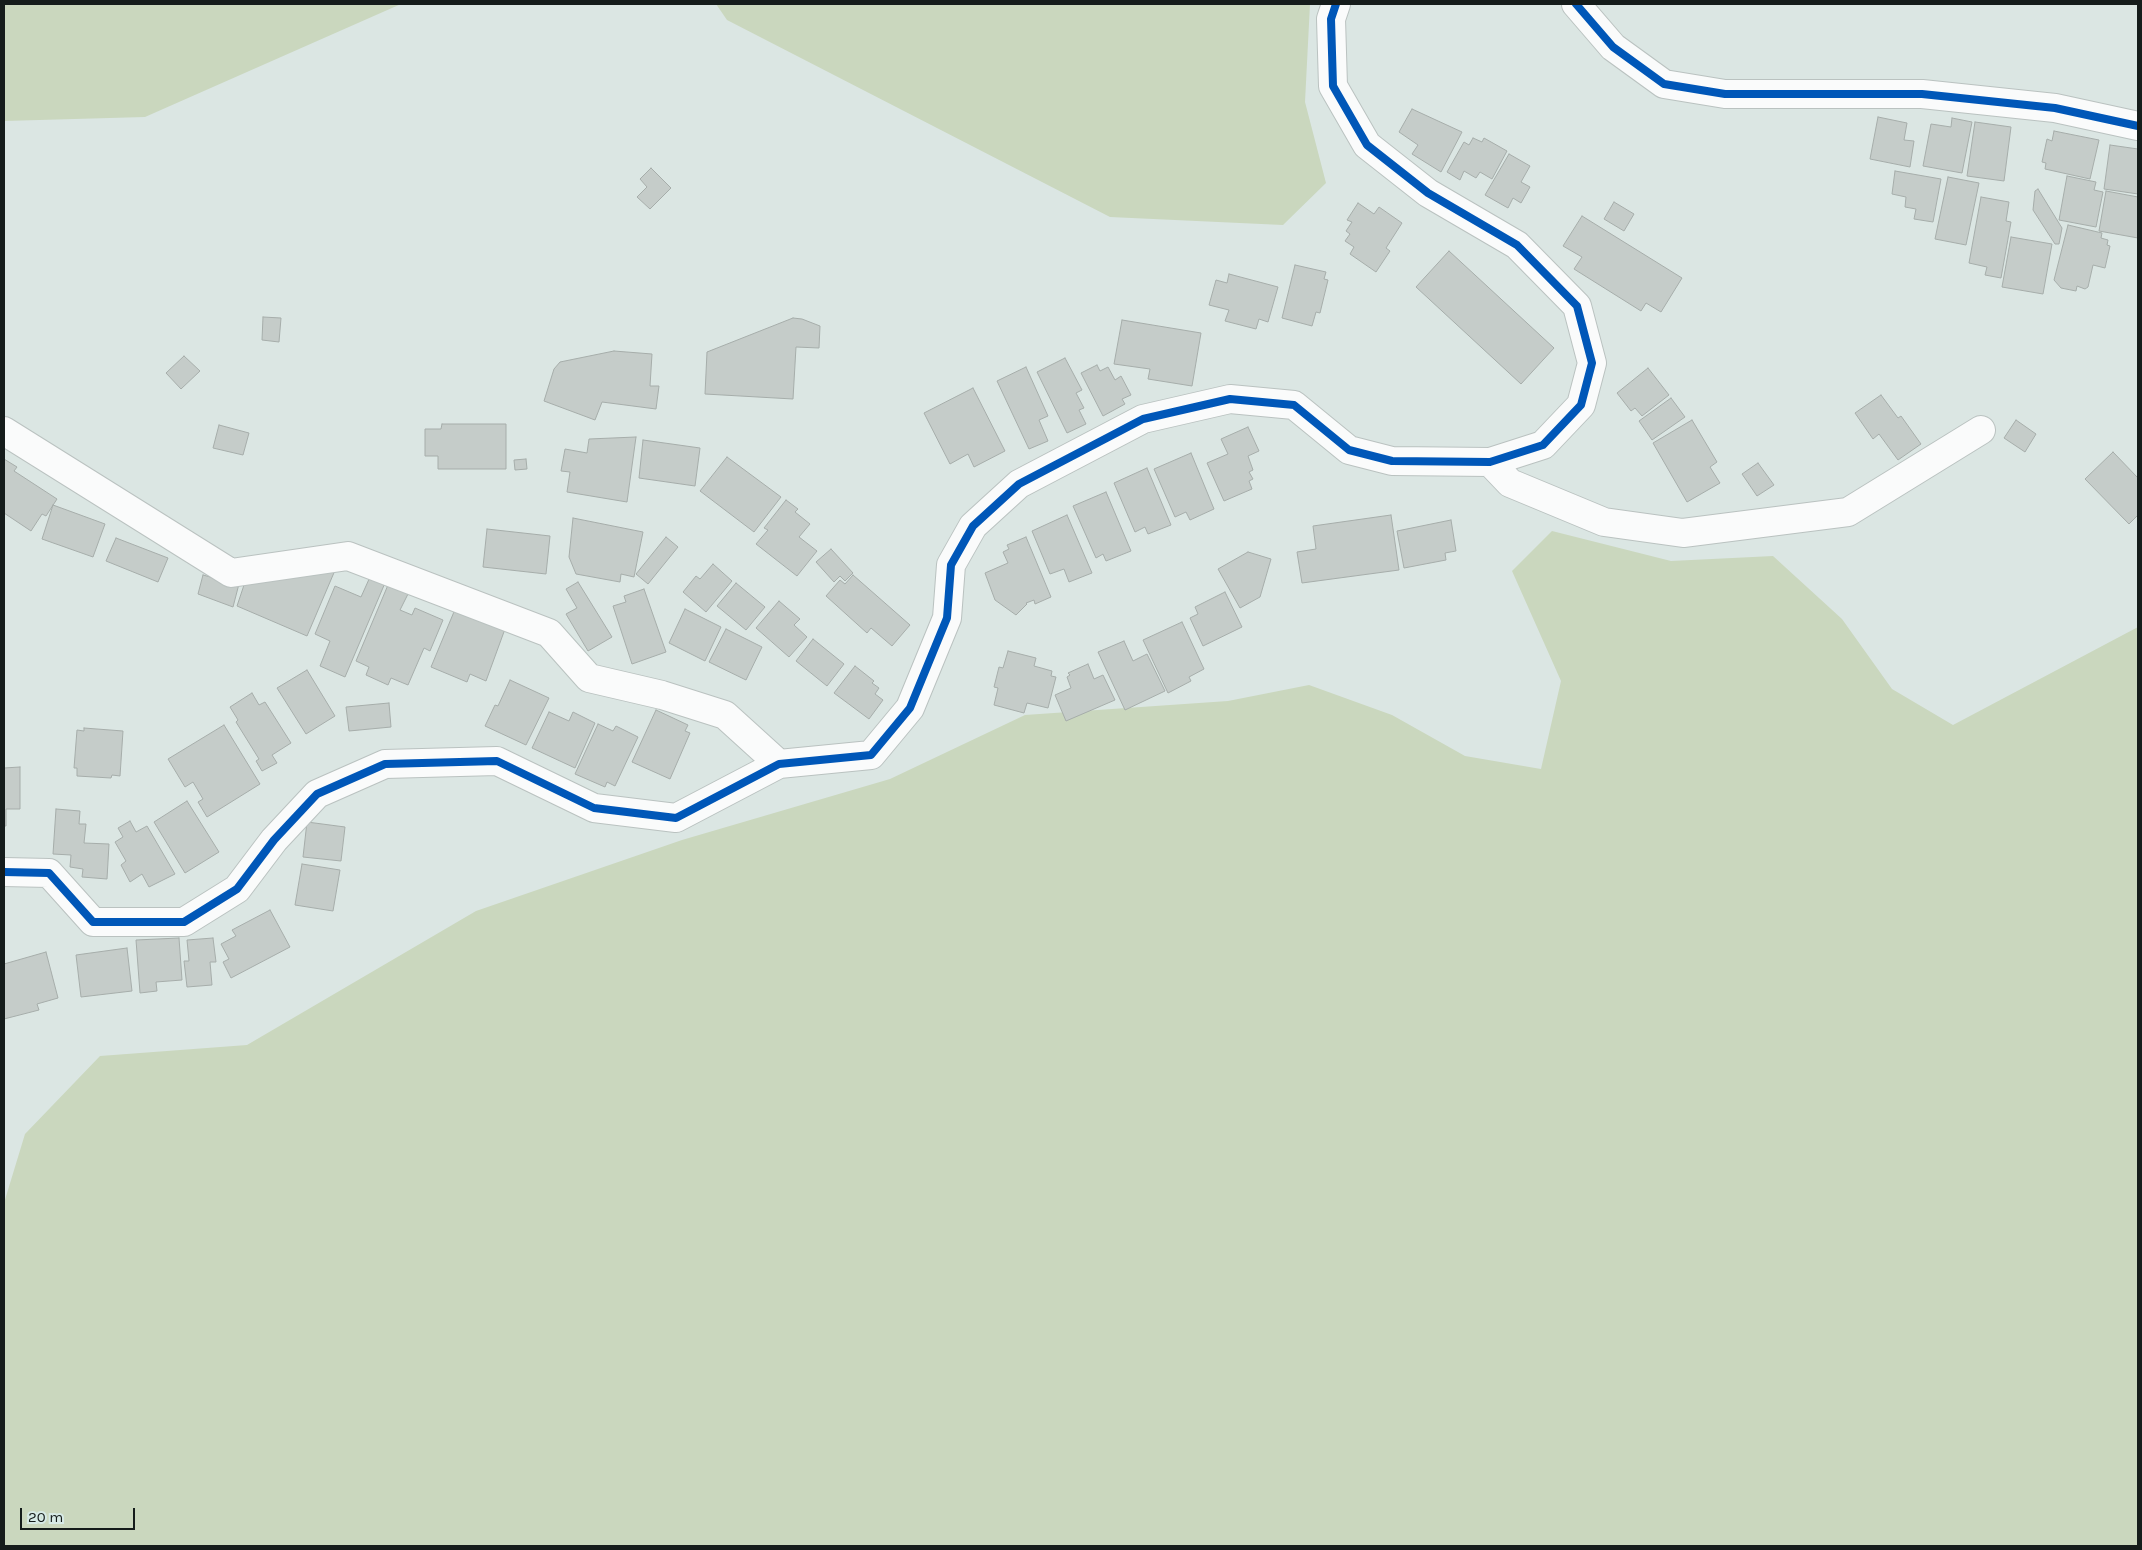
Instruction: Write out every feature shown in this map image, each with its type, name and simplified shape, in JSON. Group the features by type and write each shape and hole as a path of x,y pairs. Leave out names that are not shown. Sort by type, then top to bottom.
{"street":[{"path":"4,872 49,873 93,922 184,922 237,889 274,840 317,794 385,764 497,761 594,808 676,818 779,764 871,755 910,708 947,618 951,565 973,526 1019,484 1143,419 1230,399 1294,404 1348,450 1392,461 1490,462 1543,445 1581,405 1592,363 1577,306 1517,245 1428,194 1367,145 1333,86 1331,19 1336,4"},
{"path":"1576,4 1613,47 1664,84 1724,94 1922,94 2055,108 2138,126"},
{"path":"1490,462 1510,483 1604,522 1683,533 1848,512 1981,430"},
{"path":"4,432 231,573 348,556 549,633 589,678 662,695 725,715 779,764"}],"green space":[{"path":"4,4 401,4 145,117 4,121"},
{"path":"716,4 1310,4 1305,102 1326,183 1283,225 1110,217 727,20"},
{"path":"1552,531 1671,561 1773,556 1842,619 1892,689 1953,725 2138,627 2138,1546 4,1546 4,1203 25,1134 100,1056 247,1045 476,911 682,840 890,779 1025,715 1228,701 1309,685 1392,715 1465,756 1541,769 1561,681 1512,571"}],"building":[{"path":"1412,109 1462,132 1441,172 1412,154 1418,145 1399,132"},
{"path":"1878,117 1907,123 1904,140 1914,141 1910,167 1870,159"},
{"path":"1952,118 1972,122 1962,173 1923,166 1931,124 1951,127"},
{"path":"1975,122 2011,127 2004,181 1967,176"},
{"path":"2054,131 2099,140 2090,179 2045,169 2046,163 2042,162 2047,139 2052,141"},
{"path":"1473,138 1482,142 1484,138 1507,151 1492,179 1480,172 1476,178 1464,171 1460,180 1447,172 1464,142 1469,145"},
{"path":"2110,145 2138,149 2138,194 2104,189"},
{"path":"1509,154 1530,166 1521,182 1530,187 1521,203 1513,198 1508,208 1485,195"},
{"path":"651,168 671,188 650,209 637,197 647,187 640,179"},
{"path":"1895,171 1941,179 1933,222 1914,219 1916,209 1905,207 1906,197 1892,194"},
{"path":"2067,176 2096,182 2094,190 2103,192 2096,227 2059,220"},
{"path":"1948,177 1979,183 1966,245 1935,239"},
{"path":"2038,189 2062,228 2059,244 2055,244 2033,210 2035,191"},
{"path":"2106,191 2138,197 2138,238 2099,231"},
{"path":"1981,197 2009,202 2006,221 2011,222 2001,278 1985,275 1987,267 1969,263"},
{"path":"1614,202 1634,214 1624,231 1604,219"},
{"path":"1358,203 1374,214 1379,207 1402,223 1386,248 1390,251 1376,272 1350,254 1354,247 1345,241 1350,234 1346,231 1352,222 1347,220"},
{"path":"1582,216 1682,278 1661,312 1646,303 1641,311 1574,269 1582,257 1563,246"},
{"path":"2068,225 2102,233 2101,238 2108,240 2107,245 2110,246 2105,268 2093,265 2088,287 2085,289 2077,286 2076,291 2061,288 2054,280"},
{"path":"2011,237 2052,244 2043,294 2002,287"},
{"path":"1449,251 1554,348 1521,384 1416,287"},
{"path":"1295,265 1326,272 1324,279 1328,280 1320,313 1316,312 1312,326 1282,318"},
{"path":"1229,274 1278,287 1268,322 1259,319 1256,329 1225,321 1229,310 1209,305 1216,280 1227,283"},
{"path":"263,317 281,318 279,342 262,340"},
{"path":"793,318 802,319 820,326 819,348 796,347 793,399 705,394 707,352"},
{"path":"1122,320 1201,333 1192,386 1148,379 1150,369 1114,364"},
{"path":"614,351 652,354 650,386 659,386 656,409 602,402 595,420 544,401 554,369 560,362"},
{"path":"184,356 200,371 181,389 166,373"},
{"path":"1065,358 1082,390 1076,393 1084,408 1079,410 1086,424 1067,433 1037,372"},
{"path":"1097,365 1100,371 1108,367 1115,380 1121,376 1131,395 1122,399 1125,404 1103,416 1081,373"},
{"path":"1026,367 1048,416 1039,420 1048,441 1029,449 997,381"},
{"path":"1648,368 1669,395 1642,416 1635,408 1631,411 1617,393"},
{"path":"973,388 1005,451 974,467 968,454 950,464 924,413"},
{"path":"1881,395 1898,418 1901,416 1921,444 1898,460 1879,434 1873,439 1855,413"},
{"path":"1671,398 1685,417 1652,440 1639,421"},
{"path":"1692,420 1717,462 1710,467 1720,483 1687,502 1653,443"},
{"path":"2016,420 2036,434 2025,452 2004,438"},
{"path":"442,424 506,424 506,469 438,469 438,456 425,456 425,429 441,429"},
{"path":"219,425 249,433 243,455 213,448"},
{"path":"1248,427 1259,451 1248,456 1253,470 1249,472 1253,479 1249,481 1252,489 1224,501 1207,463 1228,454 1221,439"},
{"path":"636,437 627,502 567,492 570,472 561,471 565,449 587,453 589,439"},
{"path":"643,440 700,448 695,486 639,478"},
{"path":"2113,452 2138,478 2138,515 2129,524 2085,479"},
{"path":"1191,453 1214,509 1190,520 1186,512 1175,517 1154,469"},
{"path":"727,457 781,497 754,532 700,491"},
{"path":"4,459 17,467 14,471 57,499 46,516 42,514 31,531 4,513"},
{"path":"526,459 527,469 515,470 514,460"},
{"path":"1758,463 1774,485 1757,496 1742,474"},
{"path":"1147,468 1171,525 1148,534 1145,527 1135,532 1114,483"},
{"path":"1106,492 1131,551 1106,561 1103,554 1096,558 1073,506"},
{"path":"786,500 798,509 795,512 810,524 799,537 817,551 797,576 756,544 768,530 764,528"},
{"path":"53,505 105,524 93,557 42,539"},
{"path":"1067,515 1092,573 1069,582 1064,569 1050,574 1032,531"},
{"path":"1391,515 1399,570 1302,583 1297,552 1316,549 1313,526"},
{"path":"573,518 643,532 634,577 621,574 620,582 576,574 569,557"},
{"path":"1451,520 1456,551 1445,553 1446,560 1404,568 1397,531"},
{"path":"487,529 550,536 546,574 483,567"},
{"path":"666,537 678,547 648,584 636,574"},
{"path":"1026,537 1051,597 1035,604 1034,600 1026,603 1016,615 995,600 985,573 1008,563 1003,552 1009,549 1007,545"},
{"path":"116,538 168,558 158,582 106,561"},
{"path":"831,549 853,573 845,581 840,576 834,582 816,562"},
{"path":"1248,552 1271,559 1260,597 1240,608 1218,569"},
{"path":"713,564 732,581 706,612 683,592 696,576 700,579"},
{"path":"336,568 307,636 237,606 247,576"},
{"path":"203,575 225,581 240,580 233,607 198,594"},
{"path":"853,575 910,625 892,646 871,628 867,633 826,596 840,580 845,584"},
{"path":"370,577 385,583 345,677 320,666 330,641 315,634 335,586 361,597"},
{"path":"578,582 612,637 588,651 566,614 577,608 566,589"},
{"path":"736,583 765,607 746,630 717,606"},
{"path":"388,585 408,594 400,610 412,615 415,608 443,620 430,651 424,648 408,685 391,678 388,685 366,675 369,667 356,661"},
{"path":"644,589 666,652 632,664 613,606 626,602 624,596"},
{"path":"1225,592 1242,627 1203,646 1190,618 1198,614 1195,607"},
{"path":"779,601 800,619 794,625 807,637 789,657 756,628"},
{"path":"456,607 505,629 486,681 470,674 467,682 431,667"},
{"path":"685,609 721,627 705,661 669,643"},
{"path":"1182,622 1204,669 1189,677 1191,681 1168,693 1143,640"},
{"path":"726,629 762,647 746,680 709,662"},
{"path":"813,639 844,664 827,686 796,661"},
{"path":"1124,641 1133,661 1147,654 1165,691 1125,710 1098,652"},
{"path":"1008,651 1036,658 1034,666 1052,671 1051,676 1056,677 1048,708 1027,703 1024,713 994,705 998,688 994,687 999,667 1003,668"},
{"path":"1088,664 1094,679 1103,675 1115,700 1066,721 1055,695 1071,688 1067,677 1070,675 1068,673"},
{"path":"855,666 874,681 872,683 879,688 875,694 883,700 869,719 834,693"},
{"path":"307,670 335,716 306,734 277,688"},
{"path":"510,680 549,698 526,745 485,726 495,705 498,706"},
{"path":"252,693 259,705 265,702 291,743 272,755 277,763 262,771 256,761 259,759 236,722 238,720 230,707"},
{"path":"389,703 391,727 349,731 346,707"},
{"path":"656,710 688,725 685,731 690,733 670,779 632,762"},
{"path":"549,712 569,721 573,712 595,723 575,768 532,748"},
{"path":"598,724 613,731 616,726 638,737 615,786 607,782 605,787 575,774"},
{"path":"224,725 260,784 207,817 198,802 203,799 193,782 185,787 168,759"},
{"path":"84,728 123,731 120,776 112,775 111,778 77,776 77,768 74,768 77,730 84,731"},
{"path":"20,767 20,809 6,809 6,826 4,826 4,768"},
{"path":"187,801 219,852 185,873 154,822"},
{"path":"56,809 80,811 79,824 86,824 84,843 109,844 107,879 82,877 83,869 70,867 71,855 53,854"},
{"path":"130,821 136,832 147,826 175,874 149,887 142,874 130,882 121,865 126,861 115,842 123,837 118,828"},
{"path":"307,822 345,827 341,861 303,857"},
{"path":"302,864 340,870 333,911 295,905"},
{"path":"270,910 290,947 231,978 223,962 229,959 221,944 236,936 232,930"},
{"path":"179,938 182,980 156,982 157,991 140,993 136,940"},
{"path":"213,938 216,962 210,962 212,985 187,987 184,961 189,961 187,940"},
{"path":"127,948 132,991 81,997 76,955"},
{"path":"46,952 58,998 37,1004 39,1010 4,1019 4,964"}],"cycle path":[{"path":"4,872 49,873 93,922 184,922 237,889 274,840 317,794 385,764 497,761 594,808 676,818 779,764 871,755 910,708 947,618 951,565 973,526 1019,484 1143,419 1230,399 1294,405 1349,450 1392,461 1490,462 1543,445 1581,405 1592,363 1577,306 1517,245 1428,193 1367,145 1333,86 1331,19 1336,4"},
{"path":"1576,4 1613,47 1664,84 1725,94 1922,94 2055,108 2138,126"}]}
